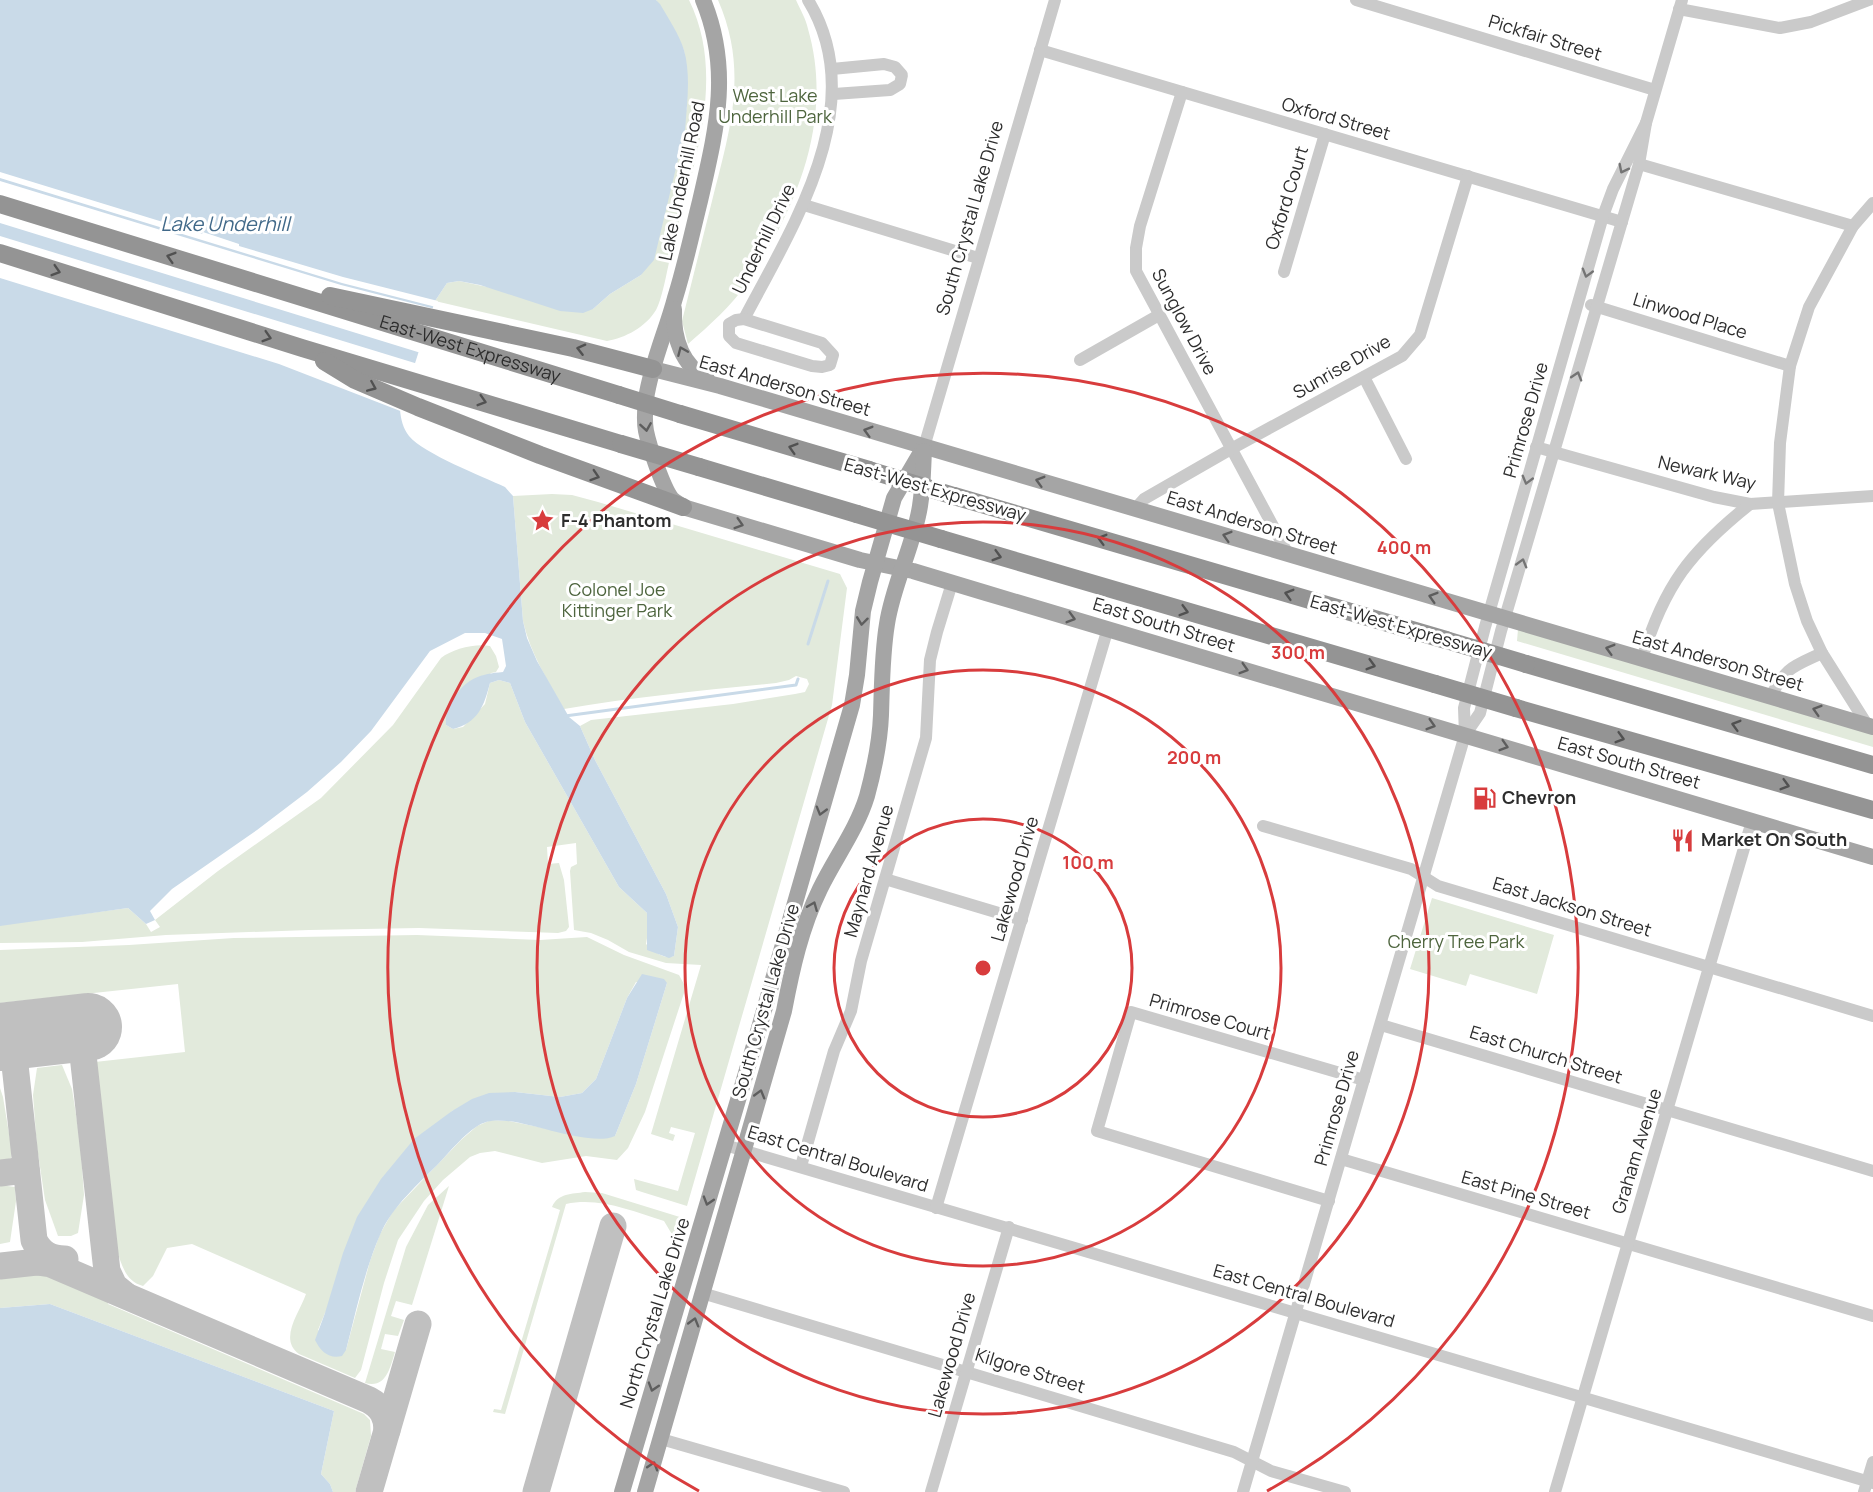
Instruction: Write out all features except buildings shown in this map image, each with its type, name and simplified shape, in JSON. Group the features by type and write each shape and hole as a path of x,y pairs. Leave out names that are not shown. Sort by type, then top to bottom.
{"highway":[{"name":"East-West Expressway","path":"0,204 680,414 1873,765"},
{"path":"0,253 302,348 621,444 1516,708 1873,810"},
{"path":"227,275 444,319 573,348 653,369"},
{"path":"302,348 355,380 559,462 683,507"}],"main road":[{"name":"Lake Underhill Road","path":"683,507 669,494 646,429 646,399 675,300 712,149 720,102 718,56 712,23 704,0"},
{"name":"Lake Underhill Road","path":"675,300 674,326 687,362 699,375 720,386"},
{"name":"East Anderson Street","path":"653,369 720,386 1871,726"},
{"name":"South Crystal Lake Drive","path":"725,1144 852,705 863,611 875,564 894,498 924,447"},
{"name":"South Crystal Lake Drive","path":"743,1150 784,1011 792,966 802,933 819,890 850,834 866,797 881,717 882,659 886,625 920,507 924,447"},
{"name":"East South Street","path":"683,507 875,564 902,569 1108,628 1873,857"},
{"name":"North Crystal Lake Drive","path":"622,1492 725,1144"},
{"path":"645,1492 743,1150"}],"street":[{"name":"Underhill Drive","path":"744,320 804,205 822,153 834,94 832,69 820,19 808,0"},
{"name":"South Crystal Lake Drive","path":"924,447 1055,0"},
{"name":"Pickfair Street","path":"1356,0 1655,90"},
{"path":"1681,4 1780,28 1810,21 1869,0"},
{"name":"Primrose Drive","path":"1497,616 1554,452 1639,164 1646,123 1681,4"},
{"name":"Oxford Street","path":"1040,50 1622,222"},
{"path":"832,69 884,64 895,67 902,75 900,84 890,90 834,94"},
{"name":"Sunglow Drive","path":"1182,92 1140,226 1136,248 1136,271 1288,554"},
{"name":"Primrose Drive","path":"1243,1492 1465,735 1480,712 1497,616 1536,447 1603,216 1613,189 1646,123"},
{"name":"Oxford Court","path":"1284,272 1325,134"},
{"path":"1639,164 1853,226"},
{"name":"Sunrise Drive","path":"1135,508 1144,500 1232,449 1402,357 1420,335 1468,176"},
{"path":"1871,726 1822,653 1807,621 1795,584 1778,503 1780,442 1791,366 1809,307 1853,226 1873,203"},
{"path":"804,205 978,258"},
{"name":"Linwood Place","path":"1579,301 1791,366"},
{"path":"1080,360 1159,315"},
{"name":"Underhill Drive","path":"736,320 744,320 822,343 832,355 830,364 822,367 812,366 736,343 729,336 729,324 736,320"},
{"path":"1364,377 1406,459"},
{"name":"Newark Way","path":"1536,447 1714,497 1750,504 1873,496"},
{"path":"1642,659 1654,622 1672,584 1711,537 1750,504"},
{"name":"Maynard Avenue","path":"801,1166 834,1051 851,1011 861,961 926,738 930,660 936,632 952,583"},
{"name":"Lakewood Drive","path":"936,1208 1108,628"},
{"path":"1770,697 1790,667 1822,653"},
{"name":"Graham Avenue","path":"1555,1492 1752,820"},
{"name":"East Jackson Street","path":"1263,826 1411,869 1438,885 1873,1016"},
{"path":"885,879 1022,920"},
{"name":"Primrose Court","path":"1329,1201 1097,1131 1131,1012 1364,1080"},
{"name":"East Church Street","path":"1380,1025 1873,1171"},
{"name":"East Central Boulevard","path":"725,1144 1868,1485"},
{"name":"East Pine Street","path":"1341,1159 1873,1316"},
{"name":"Lakewood Drive","path":"931,1492 1009,1227"},
{"name":"Kilgore Street","path":"702,1293 1234,1452 1271,1471 1345,1492"},
{"path":"661,1439 844,1492"},
{"path":"1868,1485 1873,1462"}],"green space":[{"path":"656,0 689,0 700,29 705,60 706,91 697,153 661,297 652,316 634,331 607,341 435,301 447,283 459,281 593,309 610,294 641,275 687,107 684,50"},
{"name":"West Lake Underhill Park","path":"718,0 796,0 807,25 814,57 817,86 815,114 804,169 794,196 769,247 751,278 735,299 688,344 682,321 725,150 733,100 733,51"},
{"name":"Colonel Joe Kittinger Park","path":"572,495 598,502 840,574 847,588 832,705 687,1206 636,1190 634,1179 678,1191 695,1133 671,1127 669,1133 675,1135 673,1141 651,1134 701,965 666,963 629,952 591,933 574,930 570,871 571,867 577,864 576,843 547,847 548,864 559,863 564,880 569,927 566,931 558,933 419,928 166,935 82,942 0,943 0,925 128,908 146,924 151,932 160,927 155,920 218,871 321,798 393,725 441,658 458,649 484,645 490,646 499,667 496,672 491,673 446,725 453,729 463,727 485,704 490,683 499,680 510,683 525,722 619,887 647,913 646,944 662,956 674,956 678,927 666,894 595,760 580,726 591,720 733,704 795,694 805,692 809,684 807,679 796,676 776,683 643,697 564,709 535,656 523,621 513,496"},
{"path":"1518,629 1873,733 1873,747 1517,641"},
{"name":"Cherry Tree Park","path":"1432,898 1554,935 1537,994 1470,974 1466,986 1410,969"},
{"path":"417,935 540,940 587,937 624,955 679,975 685,986 645,1112 628,1148 617,1160 586,1156 542,1163 495,1151 480,1153 470,1157 443,1180 424,1201 398,1240 361,1370 355,1378 299,1354 293,1348 290,1333 306,1294 192,1244 167,1248 153,1276 143,1286 132,1280 122,1266 116,1248 95,1062 185,1052 178,984 0,1003 0,950 234,938","holes":["636,982 667,983 636,1084 615,1136 583,1136 509,1121 491,1120 477,1126 393,1211 380,1234 370,1261 346,1350 318,1330 325,1313 452,1111 515,1092 560,1097 582,1093 596,1079 627,998"]},
{"path":"62,1065 72,1089 80,1140 84,1195 78,1233 71,1236 58,1236 45,1200 37,1147 33,1095 37,1068"},
{"path":"0,1088 12,1152 11,1158 0,1162"},
{"path":"0,1185 15,1187 16,1201 10,1242 0,1244"},
{"path":"449,1186 412,1305 396,1301 391,1316 404,1320 398,1336 385,1334 381,1349 395,1352 389,1370 378,1383 365,1383 406,1247 428,1205"},
{"path":"585,1192 602,1193 683,1218 676,1241 664,1221 603,1204 579,1202 566,1204 505,1414 493,1412 494,1409 501,1410 552,1238 560,1210 552,1207 562,1197"},
{"path":"41,1274 109,1299 108,1304 364,1414 370,1420 371,1436 355,1492 333,1492 330,1484 321,1474 334,1411 50,1304 0,1308 0,1277"}],"water":[{"name":"Lake Underhill","path":"0,0 656,0 660,4 684,50 688,90 685,130 654,260 641,275 610,294 593,309 583,313 560,311 480,285 459,281 447,283 435,301 400,410 405,430 416,443 468,471 505,487 513,496 523,621 527,638 537,661 569,717 580,726 595,760 666,894 678,927 674,956 669,958 647,950 647,913 619,887 525,722 510,683 499,680 490,683 482,706 474,718 453,729 446,725 449,708 464,686 475,678 503,672 506,666 502,639 485,633 465,633 430,651 371,731 341,762 307,792 257,830 172,889 150,911 155,920 146,924 128,908 0,926"},
{"path":"642,974 664,979 667,983 636,1084 615,1136 592,1139 503,1121 487,1122 476,1127 391,1214 369,1263 346,1350 342,1356 337,1357 323,1351 315,1340 357,1217 381,1179 414,1139 452,1111 472,1099 489,1093 515,1092 560,1097 582,1093 596,1079 627,998"},
{"path":"50,1304 334,1411 321,1474 330,1484 333,1492 0,1492 0,1308"}],"pier":[{"path":"0,172 202,234 203,232 239,244 239,246 343,277 438,301 436,307 342,283 0,178"},
{"path":"0,181 341,285 435,309 421,353 0,223"},
{"path":"0,236 418,364 403,412 279,364 0,278"}],"waterway":[{"path":"808,644 828,581"},
{"path":"565,716 796,685 798,679"}],"taxiway":[{"path":"80,1028 107,1271 114,1286 125,1295"},
{"path":"0,1044 10,1052 15,1065 34,1240 46,1254 65,1259"},
{"path":"0,1173 26,1170"},
{"path":"536,1492 613,1226"},
{"path":"0,1266 55,1260"},
{"path":"37,1262 51,1264 369,1400 383,1413 387,1430"},
{"path":"369,1492 418,1324"}],"runway":[{"path":"0,1037 88,1027"}],"place":[{"name":"F-4 Phantom","path":"543,521"},
{"name":"Chevron","path":"1484,798"},
{"name":"Market On South","path":"1683,840"}]}
